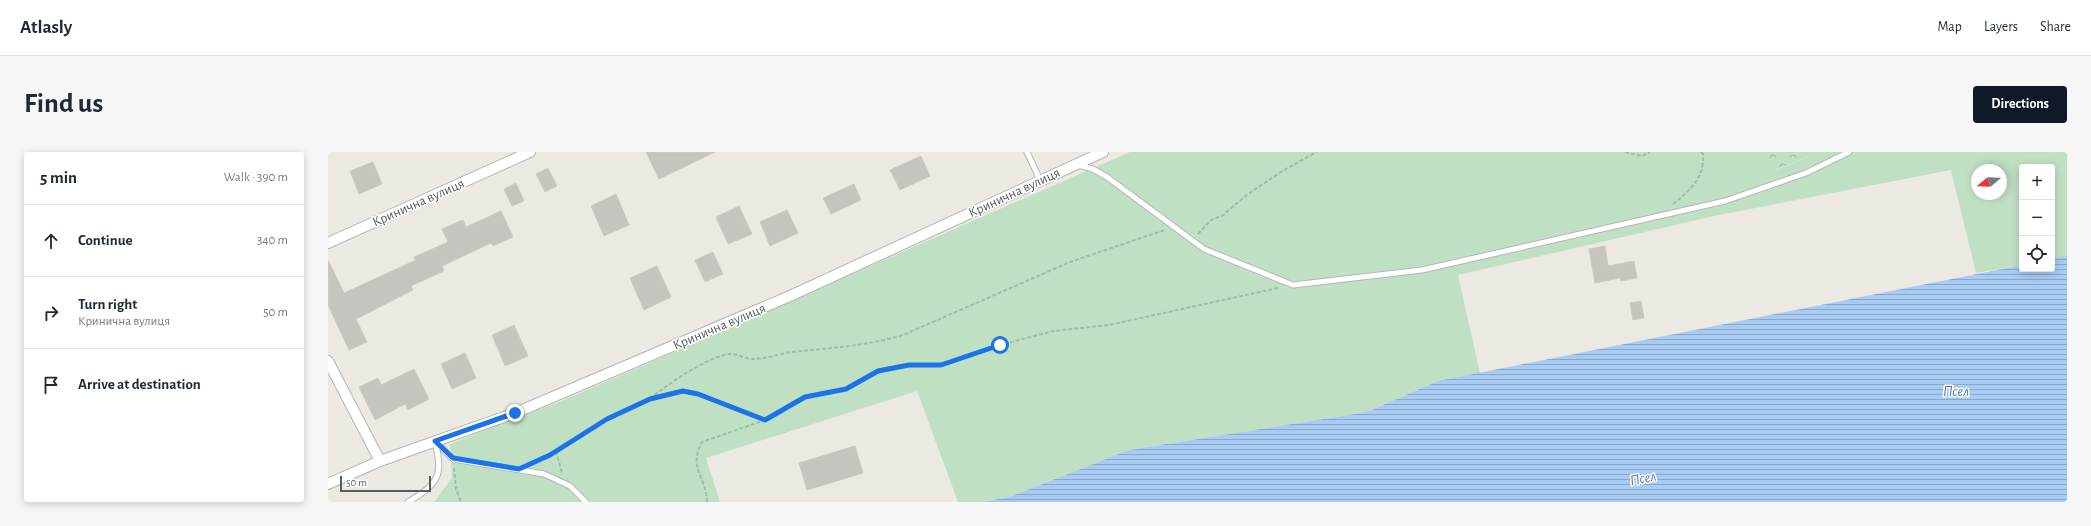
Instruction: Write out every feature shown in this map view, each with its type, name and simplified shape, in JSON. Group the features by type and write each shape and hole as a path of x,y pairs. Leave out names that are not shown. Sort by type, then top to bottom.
{"street":[{"name":"Кринична вулиця","path":"328,243 530,152"},
{"name":"Кринична вулиця","path":"328,484 380,461 515,413 790,296 1103,152"},
{"path":"328,361 380,461"}],"lane":[{"path":"1028,152 1040,180"},
{"path":"1076,164 1093,169 1107,177 1204,249 1293,284 1422,270 1725,201 1806,173 1849,152"},
{"path":"435,441 453,458 544,474 570,486 586,502"},
{"path":"408,502 425,492 437,478 441,463 435,441"}],"path":[{"path":"1192,241 1211,220 1223,215 1248,194 1281,172 1316,152"},
{"path":"1625,152 1642,156 1650,152"},
{"path":"1671,205 1690,191 1700,176 1704,164 1703,154 1701,152"},
{"path":"650,399 668,383 718,358 730,354 752,359 790,352 844,348 880,342 903,335 1070,262 1175,227"},
{"path":"707,502 703,483 697,468 696,454 702,442 765,420 805,397 846,389 878,371 909,365 941,365 1000,345 1053,331 1109,325 1293,284"},
{"path":"519,469 550,455 607,419 650,399 683,391 698,394 765,420"},
{"path":"453,458 456,489 460,502"}],"green space":[{"path":"1130,152 1756,152 1776,170 1820,152 2067,152 2067,256 2055,258 2055,164 2019,164 2019,266 1976,273 1951,170 1714,216 1458,275 1480,373 1438,381 1367,412 1129,450 1009,497 984,502 958,502 917,391 706,458 720,502 434,502 452,478 450,444 571,397"},
{"path":"1756,152 1820,152 1775,170"}],"water":[{"name":"Псел","path":"2067,256 2067,502 984,502 1009,497 1129,450 1367,412 1438,381 2019,266 2019,272 2055,272 2055,258"}],"building":[{"path":"646,152 715,152 659,179"},
{"path":"921,156 930,176 900,190 890,170"},
{"path":"373,162 382,184 359,194 350,171"},
{"path":"548,168 557,186 545,192 536,174"},
{"path":"516,183 524,201 512,206 504,189"},
{"path":"854,184 861,200 831,214 823,198"},
{"path":"616,194 629,225 604,236 591,206"},
{"path":"739,206 752,234 728,244 716,217"},
{"path":"787,210 798,233 770,246 760,222"},
{"path":"501,211 513,237 493,246 491,243 442,266 444,271 411,286 413,290 356,319 367,342 349,350 328,305 328,260 344,293 416,260 414,257 448,242 442,229 463,220 466,227"},
{"path":"1605,246 1608,266 1634,261 1637,278 1621,281 1620,278 1595,283 1589,249"},
{"path":"713,252 723,274 705,282 695,260"},
{"path":"657,266 671,297 644,310 630,278"},
{"path":"1641,301 1644,318 1633,320 1630,303"},
{"path":"514,325 528,356 505,366 492,335"},
{"path":"465,353 476,378 452,389 441,364"},
{"path":"414,369 429,399 408,410 405,404 375,420 359,387 378,378 381,385"},
{"path":"855,446 863,473 807,490 799,463"}],"route":[{"path":"515,413 435,441 453,458 519,469 550,455 573,439 607,419 650,399 668,394 683,391 698,394 765,420 805,397 846,389 878,371 909,365 941,365 1000,345"}]}
